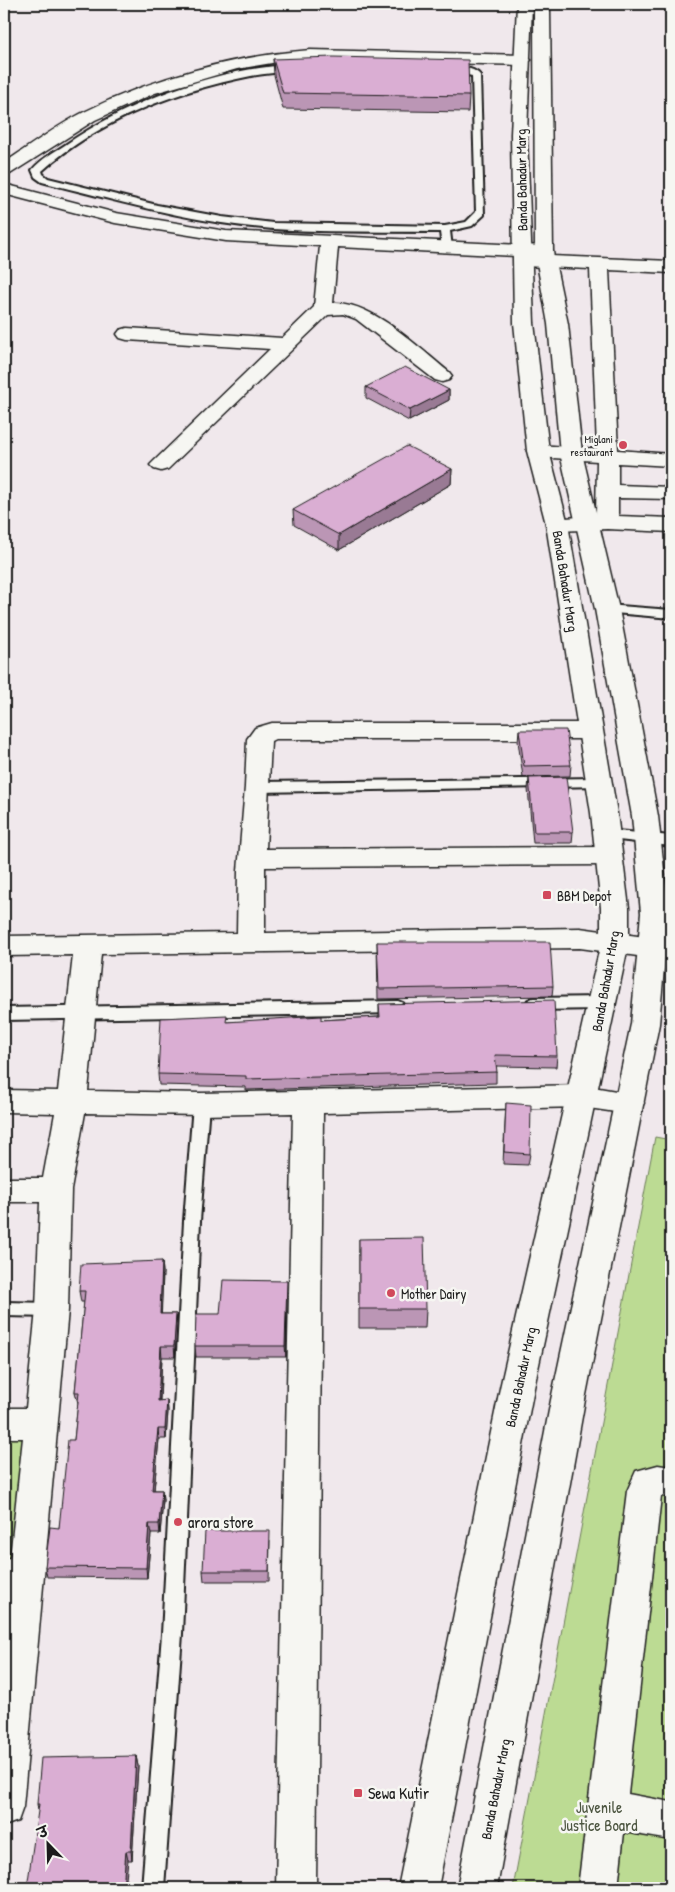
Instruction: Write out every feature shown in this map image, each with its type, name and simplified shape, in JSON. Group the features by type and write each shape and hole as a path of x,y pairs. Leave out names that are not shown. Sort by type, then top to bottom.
{"street":[{"name":"Banda Bahadur Marg","path":"477,1888 568,1400 645,1024 655,913 655,832 608,609 598,522 571,453 558,324 533,256 519,134 524,4"},
{"name":"Banda Bahadur Marg","path":"418,1888 517,1388 615,942 615,908 599,783 557,524 538,451 524,323 533,256 542,4"},
{"path":"4,170 89,116 149,90 234,65 272,58 310,55 523,60"},
{"path":"4,189 114,218 226,236 447,248 599,264 671,266"},
{"path":"161,465 323,309 329,243"},
{"path":"598,522 607,491 608,457 599,264"},
{"path":"323,309 345,308 364,315 442,376"},
{"path":"127,334 287,344"},
{"path":"538,451 671,460"},
{"path":"607,491 671,493"},
{"path":"557,524 598,522 671,525"},
{"path":"251,943 252,858 258,787 259,739 264,734 272,731 590,731"},
{"path":"252,858 655,832"},
{"path":"4,946 580,938 652,948"},
{"path":"4,1807 15,1574 41,1423 52,1310 56,1190 72,1101 88,946"},
{"path":"4,1101 201,1104 582,1096 629,1103"},
{"path":"296,1888 308,1102"},
{"path":"4,1190 56,1190"},
{"path":"4,1423 41,1423"},
{"path":"598,1888 644,1491 648,1482 658,1480 671,1482"},
{"path":"606,1809 671,1821"}],"lane":[{"path":"308,68 261,71 190,88 149,102 108,122 45,163 37,170 38,175 45,180 157,208 222,220 273,226 445,229 469,224 481,213 476,75 463,70 434,69"},
{"path":"445,229 447,248"},
{"path":"608,609 671,614"},
{"path":"258,787 599,783"},
{"path":"513,1005 602,1003"},
{"path":"4,1014 415,1007"},
{"path":"153,1888 172,1634 192,1221 201,1104"},
{"path":"4,1309 52,1310"}],"green space":[{"name":"Juvenile Justice Board","path":"655,1137 671,1140 671,1888 513,1888"},
{"path":"4,1422 41,1423 28,1557 4,1558"}],"building":[{"path":"333,57 468,60 469,96 283,93 273,59"},
{"path":"405,367 449,390 410,410 366,387"},
{"path":"407,446 452,469 339,535 293,510"},
{"path":"519,730 566,730 571,765 524,766"},
{"path":"566,777 573,832 534,832 529,778"},
{"path":"377,942 550,942 553,986 379,989"},
{"path":"554,1000 557,1056 495,1055 497,1072 246,1079 246,1076 158,1074 161,1018 227,1015 226,1022 321,1016 321,1020 380,1017 379,1004"},
{"path":"506,1103 531,1105 530,1154 504,1152"},
{"name":"Mother Dairy","path":"424,1238 426,1309 359,1309 359,1239"},
{"path":"162,1261 160,1314 176,1314 174,1346 161,1346 158,1401 167,1400 165,1429 158,1429 152,1490 162,1490 159,1524 149,1524 146,1568 45,1567 50,1527 59,1528 68,1440 74,1440 79,1392 75,1392 85,1291 79,1291 81,1264"},
{"path":"223,1280 287,1281 285,1346 195,1346 196,1314 220,1314"},
{"path":"205,1531 270,1531 269,1571 203,1571"},
{"path":"136,1756 131,1851 126,1851 123,1888 27,1888 39,1804 37,1804 41,1758"}],"place":[{"name":"Miglani restaurant","path":"623,445"},
{"name":"BBM Depot","path":"547,895"},
{"name":"Mother Dairy","path":"391,1293"},
{"name":"arora store","path":"178,1522"},
{"name":"Sewa Kutir","path":"358,1793"}]}
